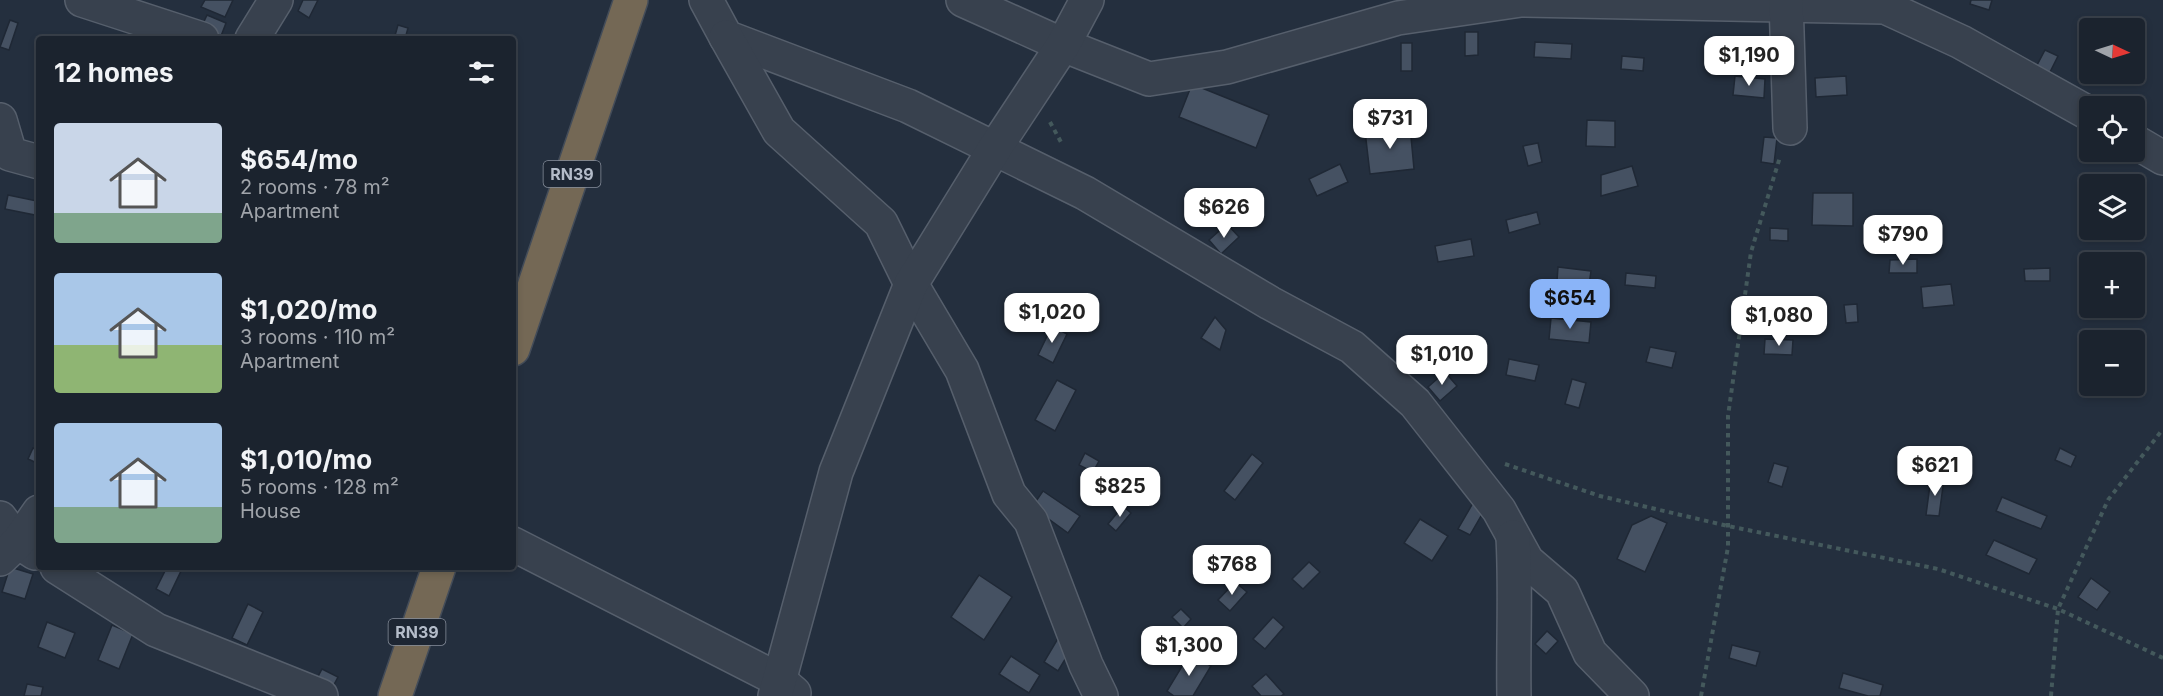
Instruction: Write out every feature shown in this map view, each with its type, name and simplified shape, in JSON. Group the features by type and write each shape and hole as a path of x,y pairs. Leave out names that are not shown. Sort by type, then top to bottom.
{"highway":[{"name":"RN39","path":"516,340 631,0"},
{"name":"RN39","path":"395,696 438,570"}],"street":[{"path":"82,0 193,36"},
{"path":"254,36 276,0"},
{"path":"706,0 779,131 881,223 911,284 962,370 1009,494 1031,521 1086,665 1101,696"},
{"path":"963,0 1063,45 1149,79 1227,67 1398,18 1521,0 1786,2 1885,7 1961,42 2079,108"},
{"path":"516,546 784,691 836,472 911,284 994,148 1063,45 1087,0"},
{"path":"1786,2 1790,128"},
{"path":"726,37 908,106 1085,193 1270,303 1352,347 1415,403 1499,510 1527,561 1562,591 1590,653 1632,696"},
{"path":"0,120 10,154 36,161"},
{"path":"2145,147 2163,158"},
{"path":"14,544 36,516"},
{"path":"1513,535 1516,586 1513,642 1514,696"},
{"path":"62,570 156,630 321,696"}],"path":[{"path":"1034,89 1085,193"},
{"path":"1701,696 1728,547 1728,416 1751,252 1790,128"},
{"path":"2051,696 2058,609 2108,500 2163,429"},
{"path":"1502,463 1600,496 1728,526 1938,569 2058,609 2163,658"}],"building":[{"path":"205,0 233,0 225,17 201,7"},
{"path":"303,0 318,0 309,18 298,11"},
{"path":"1971,0 1992,0 1989,10 1970,4"},
{"path":"207,15 226,23 221,36 201,28"},
{"path":"10,20 18,23 9,50 0,47"},
{"path":"398,25 408,28 406,36 395,36"},
{"path":"1465,32 1478,32 1478,55 1465,56"},
{"path":"1535,42 1572,44 1571,59 1534,57"},
{"path":"1401,43 1412,43 1412,71 1401,71"},
{"path":"2045,50 2058,56 2048,76 2035,69"},
{"path":"1622,56 1644,58 1643,71 1621,69"},
{"path":"1735,76 1765,79 1764,98 1733,95"},
{"path":"1846,76 1847,95 1816,97 1815,78"},
{"path":"1192,84 1269,115 1256,148 1179,117"},
{"path":"1587,120 1615,121 1615,147 1586,146"},
{"path":"1410,126 1414,169 1370,174 1365,131"},
{"path":"1764,137 1777,138 1774,164 1761,162"},
{"path":"1538,143 1542,162 1528,166 1523,146"},
{"path":"1340,164 1348,182 1317,196 1309,179"},
{"path":"1632,166 1638,186 1601,196 1601,175"},
{"path":"1813,193 1853,193 1853,226 1812,225"},
{"path":"8,195 36,201 35,215 5,209"},
{"path":"1537,212 1540,224 1509,233 1506,220"},
{"path":"1227,224 1239,237 1221,254 1209,240"},
{"path":"1770,228 1788,229 1788,241 1770,240"},
{"path":"1909,228 1910,243 1894,244 1893,229"},
{"path":"1471,239 1474,256 1438,262 1435,246"},
{"path":"1917,259 1917,273 1889,273 1890,260"},
{"path":"1558,267 1591,271 1589,285 1557,281"},
{"path":"2050,268 2050,281 2025,281 2024,269"},
{"path":"1626,273 1656,276 1655,288 1625,285"},
{"path":"1951,284 1954,305 1923,308 1921,287"},
{"path":"1857,304 1858,322 1846,323 1844,305"},
{"path":"1215,317 1226,330 1220,350 1201,338"},
{"path":"1551,318 1591,322 1589,343 1549,339"},
{"path":"1052,326 1067,334 1053,363 1038,355"},
{"path":"1765,339 1793,340 1792,355 1764,354"},
{"path":"1650,347 1676,352 1672,368 1646,362"},
{"path":"1509,359 1539,365 1535,381 1506,375"},
{"path":"1445,372 1457,386 1440,401 1428,387"},
{"path":"1572,379 1586,383 1579,408 1565,404"},
{"path":"1057,380 1076,390 1055,431 1035,420"},
{"path":"33,448 36,450 36,463 28,459"},
{"path":"2060,448 2076,456 2071,467 2055,460"},
{"path":"1085,453 1099,461 1093,472 1079,465"},
{"path":"1252,454 1263,463 1235,500 1224,491"},
{"path":"1774,463 1788,467 1782,487 1768,482"},
{"path":"1931,477 1944,479 1939,516 1926,515"},
{"path":"1043,491 1080,516 1068,533 1032,507"},
{"path":"2002,497 2047,516 2041,529 1996,511"},
{"path":"1473,503 1485,509 1470,535 1458,529"},
{"path":"1123,506 1131,513 1116,531 1108,524"},
{"path":"1651,516 1667,523 1645,572 1617,559 1632,525"},
{"path":"1420,519 1448,536 1432,561 1404,543"},
{"path":"1994,540 2037,559 2029,574 1986,555"},
{"path":"1309,562 1320,572 1303,589 1292,579"},
{"path":"10,567 33,574 25,599 2,592"},
{"path":"166,570 181,571 169,596 156,589"},
{"path":"979,575 1012,597 984,640 951,617"},
{"path":"2091,578 2110,592 2097,610 2078,597"},
{"path":"1235,582 1247,592 1230,611 1218,600"},
{"path":"248,604 263,612 247,645 232,638"},
{"path":"1181,609 1191,619 1183,628 1172,617"},
{"path":"1273,617 1284,627 1265,649 1253,639"},
{"path":"47,622 75,633 65,658 38,647"},
{"path":"112,625 133,634 119,669 98,660"},
{"path":"1202,627 1214,638 1205,647 1194,636"},
{"path":"1547,631 1558,641 1546,654 1535,644"},
{"path":"1060,635 1075,643 1058,671 1044,662"},
{"path":"1732,645 1760,652 1756,666 1729,658"},
{"path":"1190,653 1211,666 1193,696 1174,696 1167,691"},
{"path":"1011,656 1040,675 1029,693 999,674"},
{"path":"322,669 338,677 330,692 314,684"},
{"path":"1843,673 1883,685 1880,696 1868,696 1839,688"},
{"path":"1266,674 1284,694 1261,696 1252,686"},
{"path":"27,684 43,687 41,696 24,696"}]}
